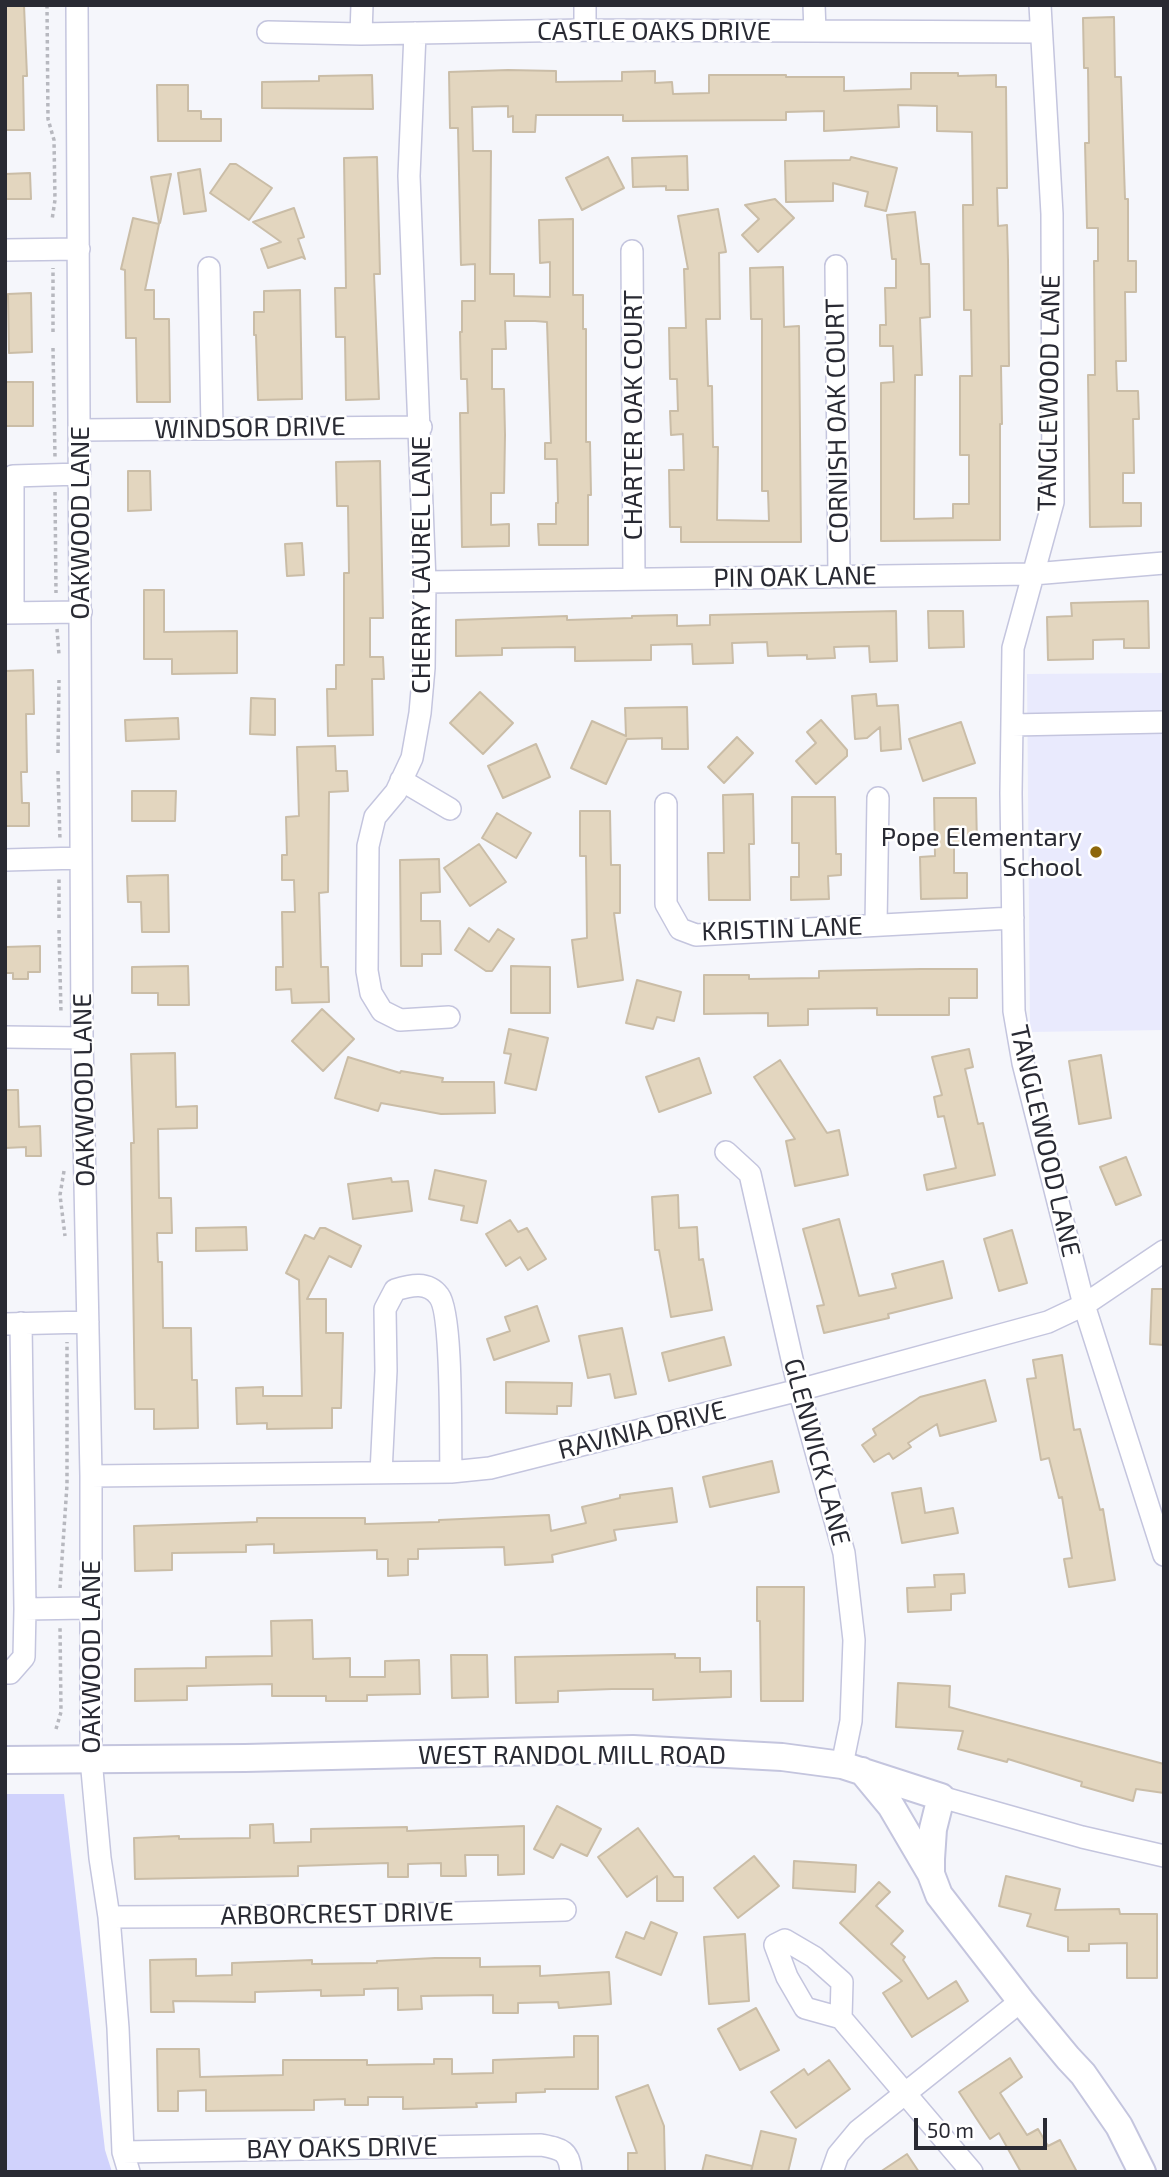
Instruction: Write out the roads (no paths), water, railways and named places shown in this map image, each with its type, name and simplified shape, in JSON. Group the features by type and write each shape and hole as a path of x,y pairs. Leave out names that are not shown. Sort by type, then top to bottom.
{"main road":[{"name":"WEST RANDOL MILL ROAD","path":"5,1760 633,1749 782,1757 852,1768 941,1797"},
{"path":"852,1768 891,1806 931,1874 939,1895 1021,2001 1083,2074 1119,2126 1142,2172"},
{"path":"931,1874 933,1829 941,1797"}],"street":[{"name":"OAKWOOD LANE","path":"77,5 82,1038 91,1476 91,1759 100,1858 110,1917 126,2162"},
{"path":"361,34 362,5"},
{"path":"585,30 586,5"},
{"path":"814,5 815,31"},
{"name":"TANGLEWOOD LANE","path":"1040,5 1052,214 1053,502 1013,648 1014,1011 1023,1063 1084,1304 1164,1555"},
{"name":"CASTLE OAKS DRIVE","path":"268,32 1040,32"},
{"name":"CHERRY LAUREL LANE","path":"415,33 409,176 421,427 425,582 420,713 412,758 396,792 374,817 368,846 367,971 371,993 382,1011 400,1020 449,1017"},
{"path":"5,250 79,249"},
{"name":"CHARTER OAK COURT","path":"632,251 635,579"},
{"name":"CORNISH OAK COURT","path":"836,266 839,576"},
{"path":"209,268 212,428"},
{"name":"WINDSOR DRIVE","path":"80,430 421,427"},
{"path":"80,474 9,476 9,613 81,612"},
{"name":"PIN OAK LANE","path":"425,582 1033,574 1164,563"},
{"path":"1012,725 1164,722"},
{"path":"401,780 450,809"},
{"path":"876,925 878,799"},
{"name":"KRISTIN LANE","path":"666,804 666,904 680,929 696,935 1013,918"},
{"path":"5,860 81,858"},
{"path":"5,1037 82,1038"},
{"name":"GLENWICK LANE","path":"726,1152 750,1174 799,1390 844,1553 854,1640 852,1768"},
{"name":"RAVINIA DRIVE","path":"91,1476 451,1472 490,1468 799,1390 1048,1322 1084,1304 1164,1251"},
{"path":"382,1473 386,1371 385,1309 395,1290 410,1285 424,1285 440,1296 448,1325 451,1472"},
{"path":"5,1673 10,1673 24,1657 25,1609 13,1323 88,1322"},
{"path":"25,1609 89,1608"},
{"path":"941,1797 1082,1837 1164,1856"},
{"name":"ARBORCREST DRIVE","path":"110,1917 348,1916 565,1910"},
{"path":"832,2172 838,2155 858,2131 1021,2001"},
{"path":"841,2018 972,2172"},
{"name":"BAY OAKS DRIVE","path":"126,2162 541,2145 560,2148 570,2159 571,2172"}],"place":[{"name":"Pope Elementary School","path":"1096,852"}]}
